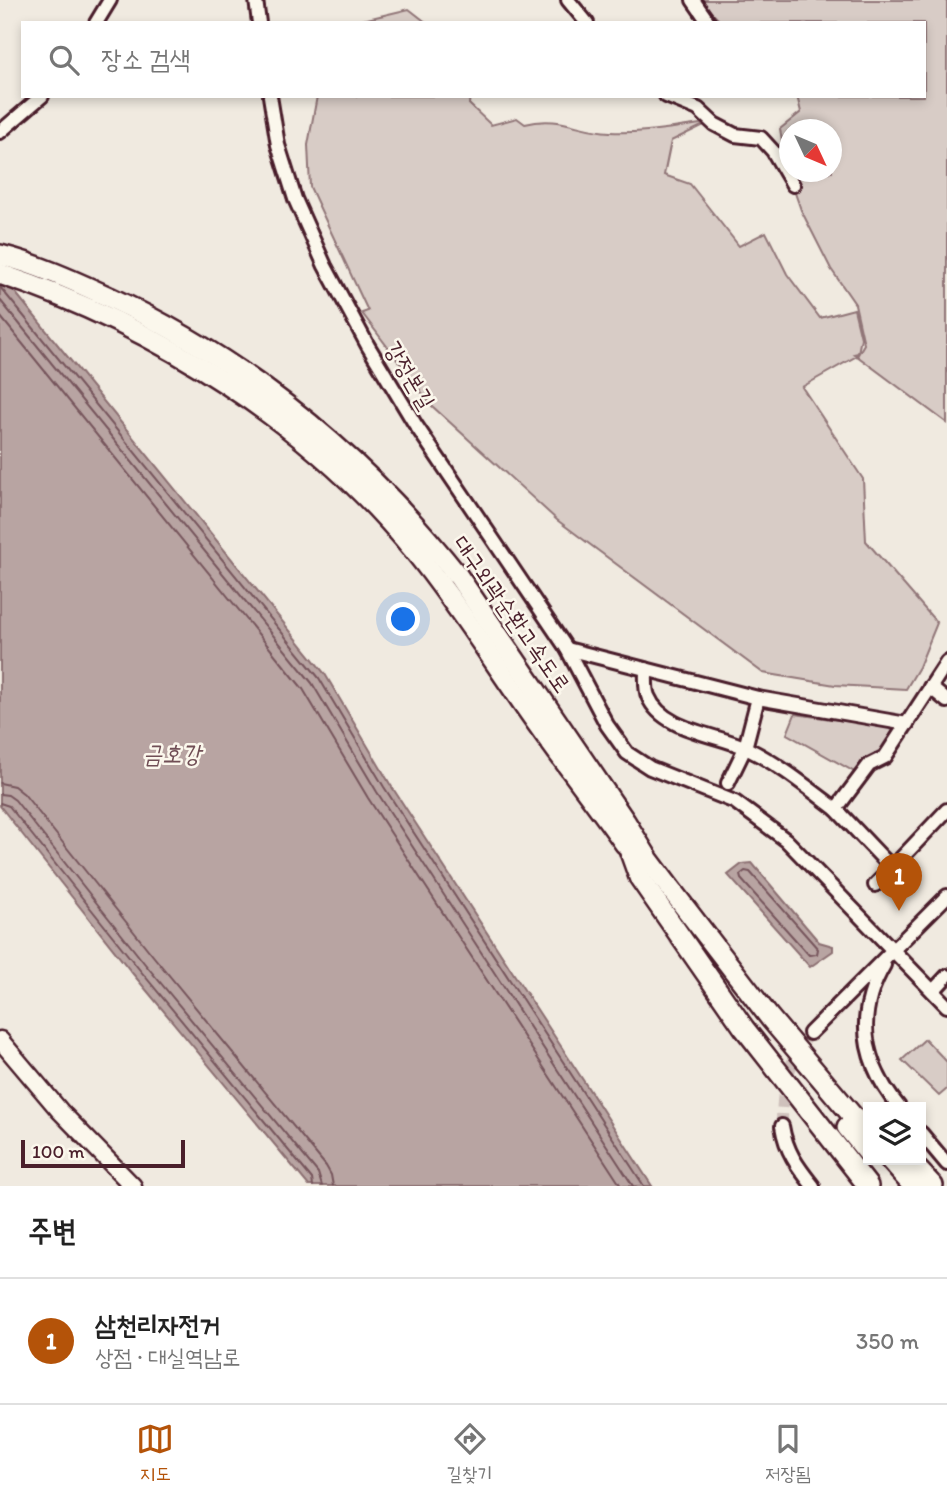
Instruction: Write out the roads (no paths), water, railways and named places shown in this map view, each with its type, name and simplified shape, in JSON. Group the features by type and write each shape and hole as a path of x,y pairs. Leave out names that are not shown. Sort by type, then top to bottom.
{"highway":[{"name":"대구외곽순환고속도로","path":"0,255 82,285 143,313 201,346 271,392 320,430 375,495 546,721 619,824 770,1018 863,1128"},
{"name":"대구외곽순환고속도로","path":"0,274 96,310 199,368 258,407 375,495"},
{"name":"대구외곽순환고속도로","path":"619,824 631,852 724,976 863,1147"},
{"path":"631,852 639,877 744,1028 868,1186"},
{"path":"649,860 678,885 776,1009 863,1108"},
{"path":"878,1165 895,1186"},
{"path":"894,1165 913,1186"},
{"path":"914,1165 933,1186"}],"main road":[{"path":"0,1040 60,1111 133,1186"}],"street":[{"path":"97,21 110,0"},
{"path":"256,0 259,21"},
{"path":"568,0 585,21"},
{"path":"693,0 708,21"},
{"path":"0,132 40,98"},
{"name":"강정본길","path":"270,98 278,145 295,199 368,346 415,424 567,649 607,725 627,753 650,768 735,802 786,840 947,1006"},
{"path":"685,99 714,124 735,135 761,138 774,151 793,185"},
{"path":"567,649 758,698 907,724"},
{"path":"836,809 869,765 885,757 947,662"},
{"path":"646,669 648,696 660,712 677,725 745,748 792,775 836,809 892,868"},
{"path":"930,687 947,701"},
{"path":"728,783 745,748 758,698"},
{"path":"875,885 947,810"},
{"path":"810,1032 947,896"},
{"path":"894,950 876,979 865,1024 871,1064 894,1102"},
{"path":"933,991 947,976"},
{"path":"782,1126 793,1160 813,1186"},
{"path":"926,1139 947,1164"}],"water":[{"name":"금호강","path":"0,277 15,292 325,674 390,784 652,1186 309,1186 133,974 0,806"},
{"path":"752,863 819,942 833,946 833,951 810,967 728,875 742,864"}],"tunnel":[{"path":"782,1126 787,1077 796,1055 810,1033"}],"place":[{"name":"삼천리자전거","path":"899,911"}]}
